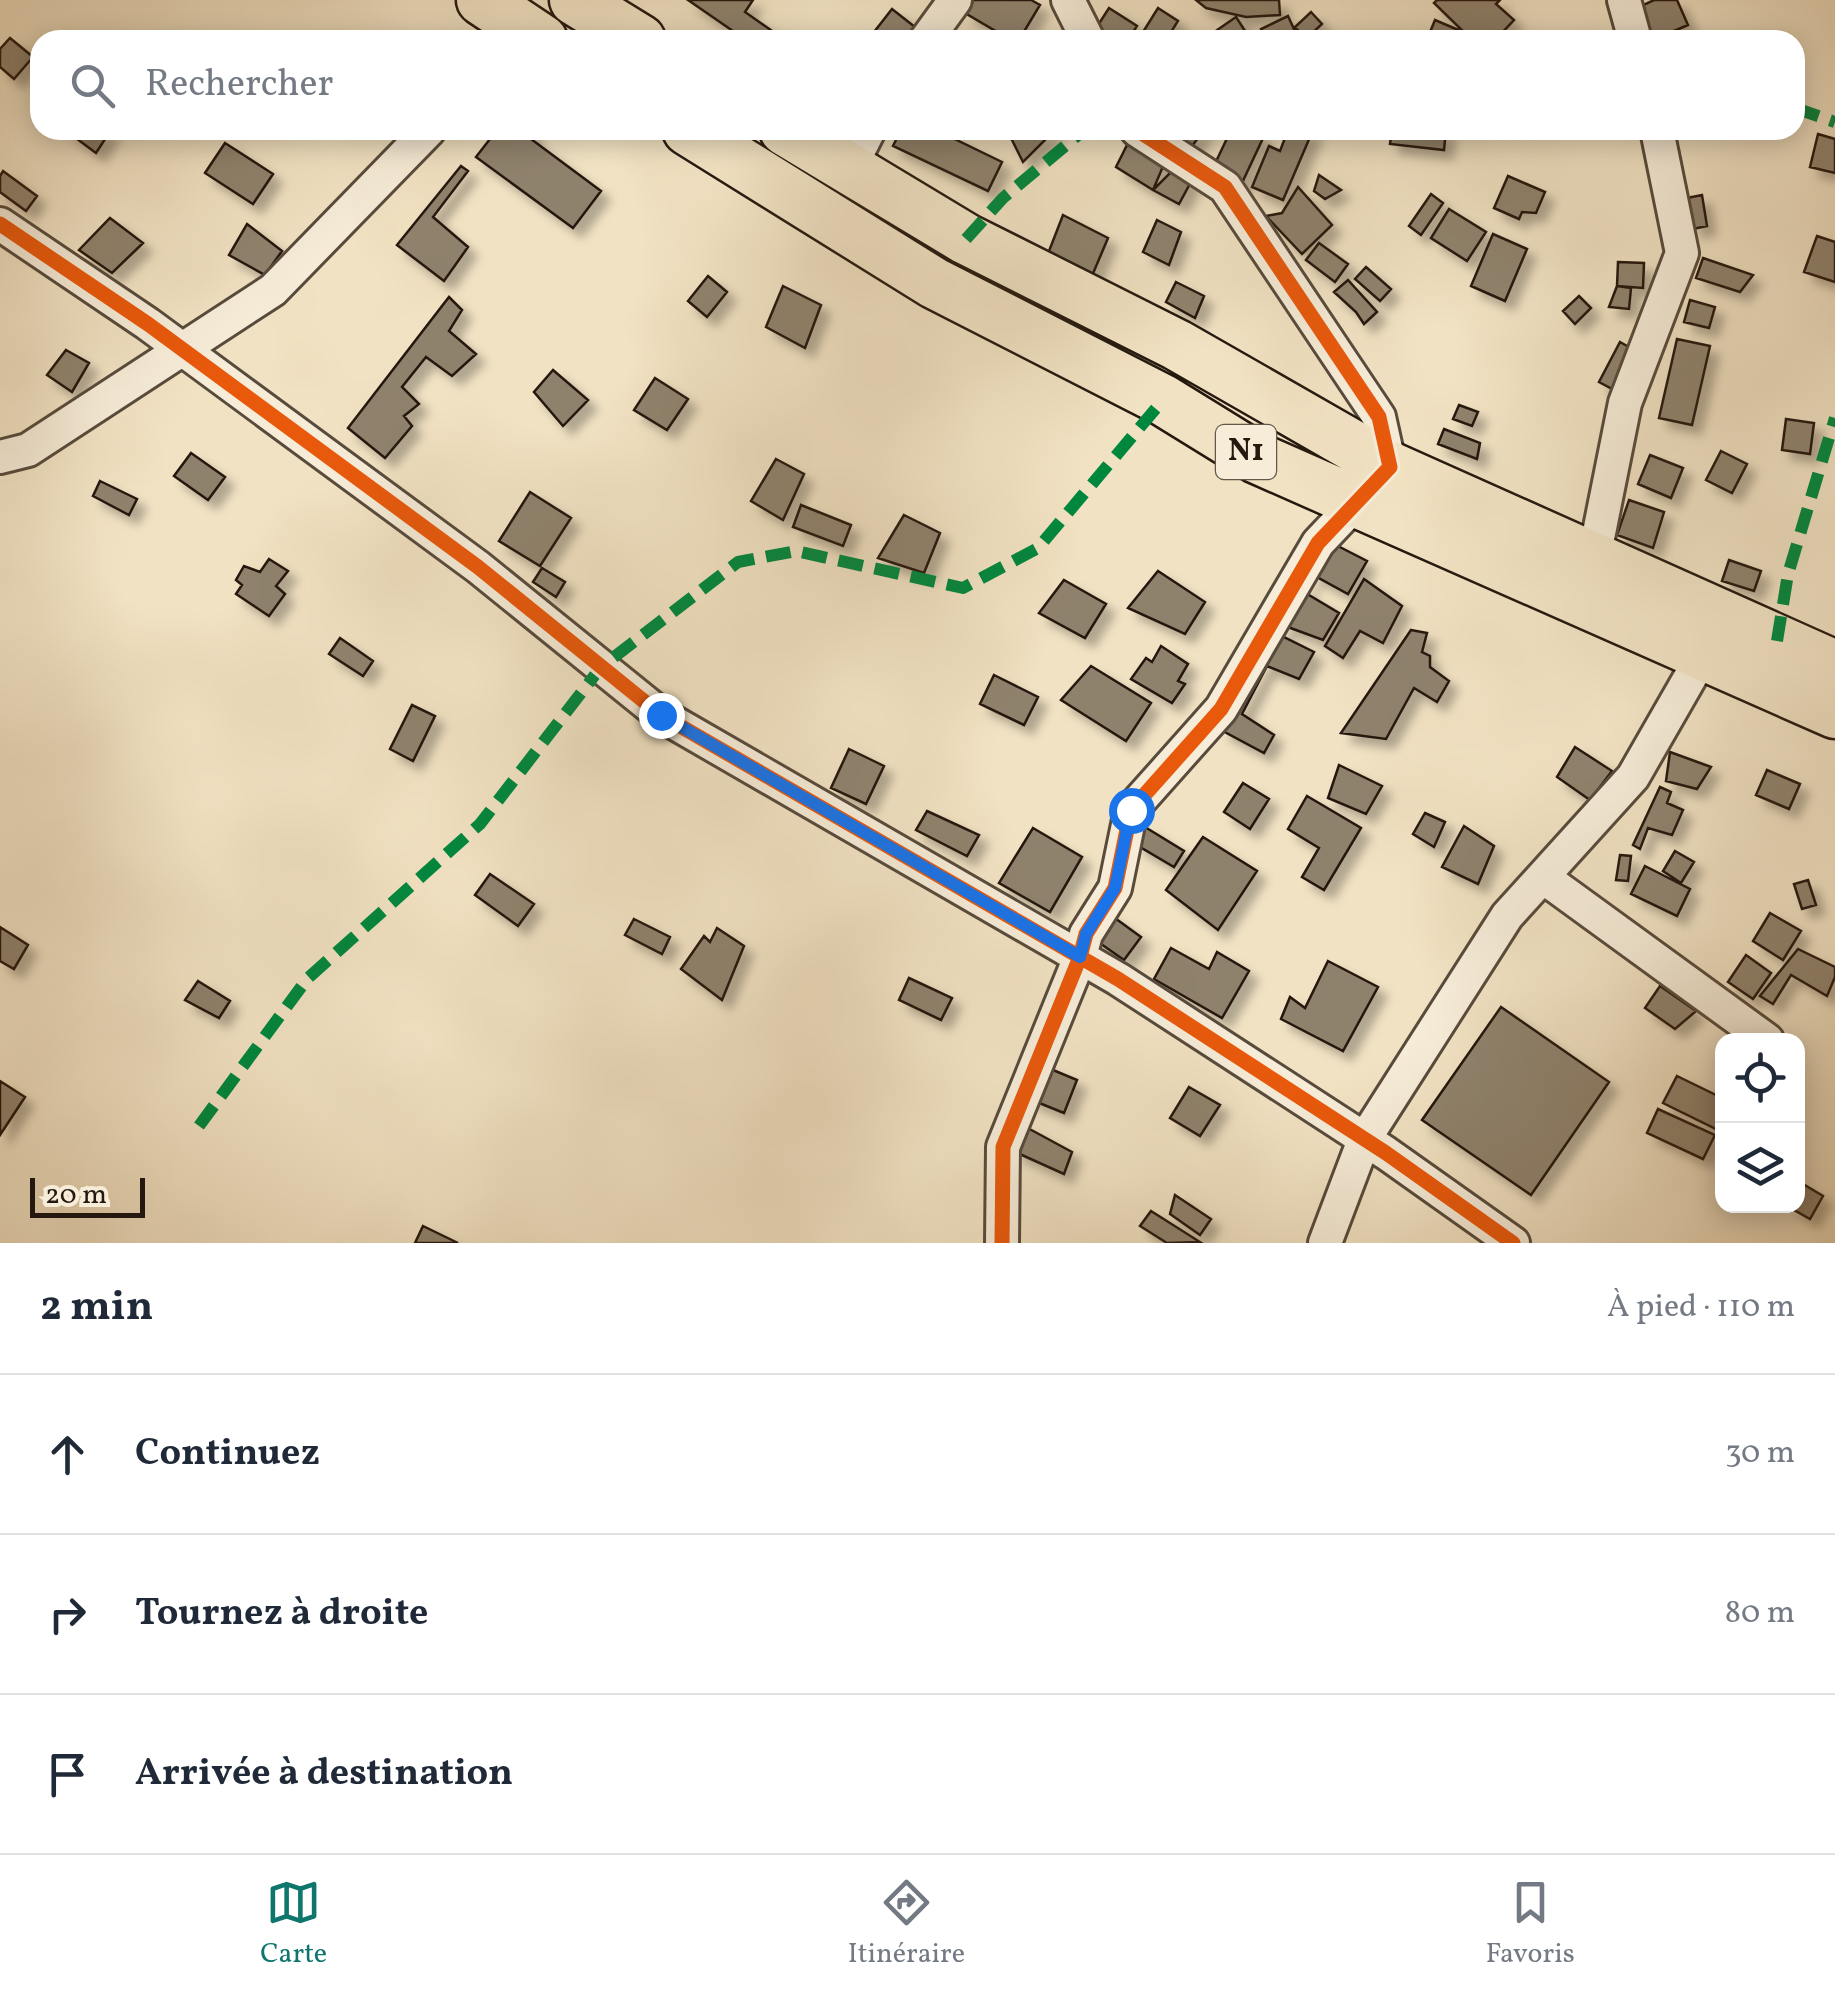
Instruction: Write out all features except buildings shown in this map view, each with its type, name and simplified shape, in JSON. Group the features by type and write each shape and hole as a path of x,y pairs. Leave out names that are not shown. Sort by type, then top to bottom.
{"main road":[{"path":"482,0 527,30"},
{"path":"575,0 624,30"},
{"name":"N1","path":"704,140 934,283 1163,400 1257,458 1835,713"},
{"name":"N1","path":"822,140 859,150 966,239 1178,345 1390,468 1835,666"}],"street":[{"path":"933,30 954,0"},
{"path":"1068,0 1083,30"},
{"path":"1624,0 1632,30"},
{"path":"0,457 28,450 273,290 420,140"},
{"path":"1002,1243 1004,1147 1086,934 1115,888 1131,810 1221,709 1318,543 1390,468 1379,418 1226,187 1153,140"},
{"path":"1594,558 1625,403 1682,253 1660,140"},
{"path":"0,224 182,349 478,567 661,715 1080,957 1364,1140 1513,1243"},
{"path":"1325,1243 1364,1140 1507,916 1634,777 1703,655"},
{"path":"1542,877 1757,1033"}],"marked path":[{"path":"1805,112 1835,122"},
{"path":"966,239 1003,198 1072,140"},
{"path":"199,1126 307,979 480,824 601,667 738,562 796,551 963,588 1038,548 1163,400"},
{"path":"1777,641 1788,574 1835,418"}],"cycle path":[{"path":"1002,1243 1003,1147 1086,934 1115,888 1131,810 1221,709 1318,543 1390,467 1379,417 1225,187 1152,140"},
{"path":"0,224 148,324 478,567 661,715 1118,979 1386,1153 1513,1243"}],"route":[{"path":"661,715 1080,957 1086,934 1115,888 1131,810"}]}
